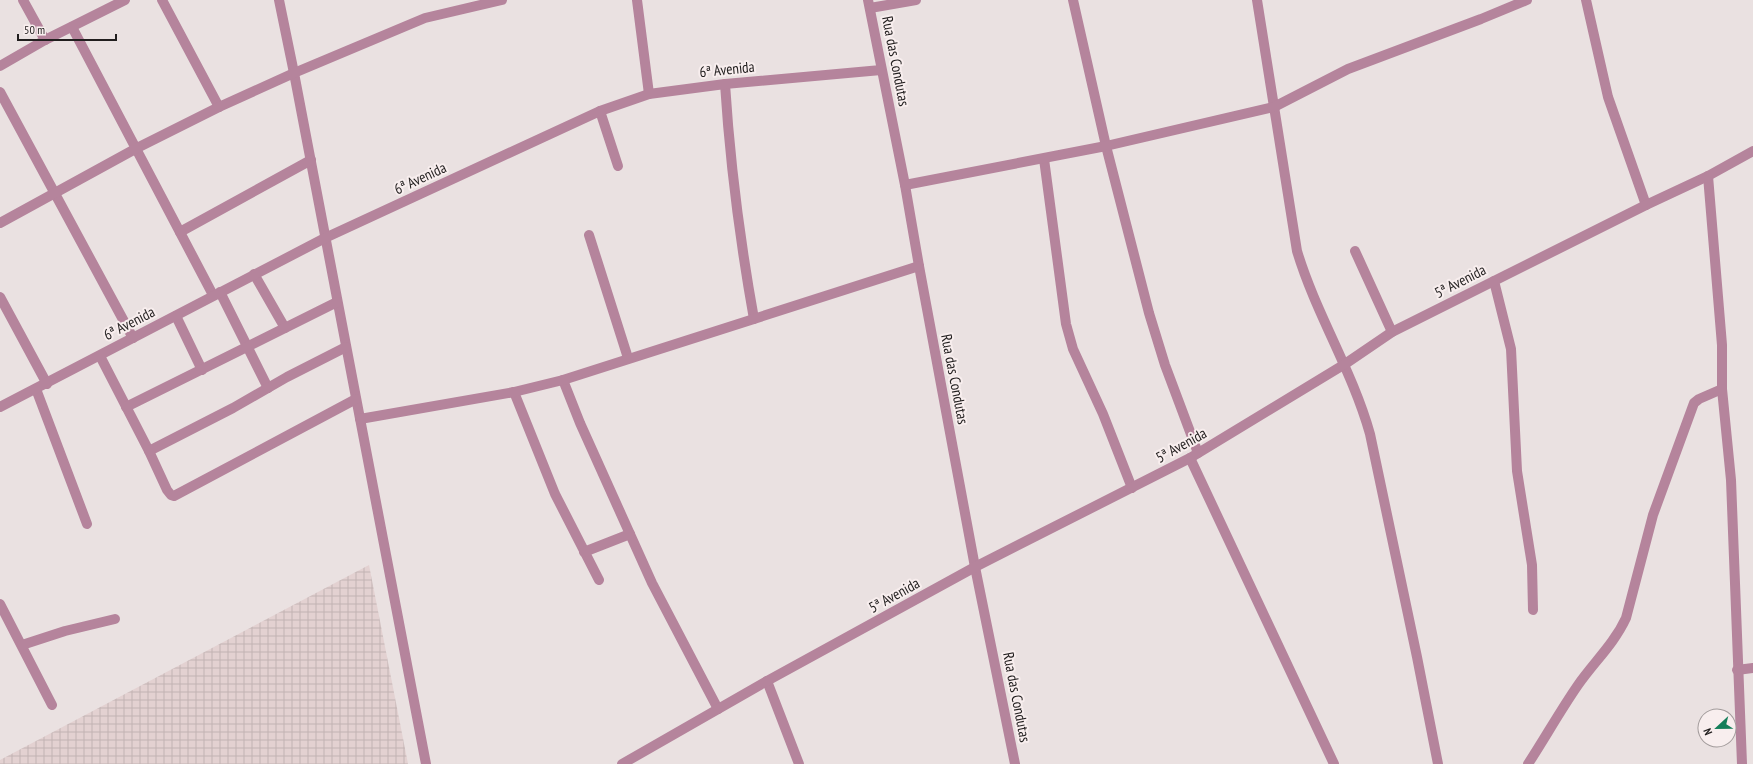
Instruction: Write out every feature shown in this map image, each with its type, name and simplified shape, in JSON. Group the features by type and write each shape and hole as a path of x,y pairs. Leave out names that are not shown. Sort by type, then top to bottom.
{"street":[{"path":"23,0 45,40"},
{"path":"0,66 45,40 72,27 106,4 125,0"},
{"path":"162,0 219,107"},
{"path":"279,0 426,764"},
{"path":"0,223 136,148 219,107 294,73 425,18 472,3 502,0"},
{"path":"637,0 649,94"},
{"path":"869,4 916,0"},
{"path":"1073,0 1106,146 1149,313 1194,456 1334,764"},
{"path":"1257,0 1297,251 1317,304 1360,402 1370,434 1418,657 1438,764"},
{"path":"906,185 1106,146 1274,107 1348,69 1481,20 1527,0"},
{"path":"1586,0 1608,98 1646,205"},
{"name":"Rua das Condutas","path":"869,4 881,70 906,185 918,266 975,567 1015,764"},
{"path":"72,27 180,232 248,347 268,388"},
{"name":"6ª Avenida","path":"0,407 47,384 325,238 600,111 649,94 725,84 881,70"},
{"path":"725,84 732,174 743,258 754,319"},
{"path":"0,92 133,338"},
{"path":"600,111 618,166"},
{"name":"5ª Avenida","path":"622,764 767,681 975,567 1194,456 1344,364 1392,332 1646,205 1708,176 1753,151"},
{"path":"1044,159 1066,324 1073,349 1103,414 1132,488"},
{"path":"180,232 311,160"},
{"path":"1708,176 1722,345 1722,389 1730,480 1742,764"},
{"path":"589,236 628,358"},
{"path":"1355,251 1392,332"},
{"path":"360,420 514,392 563,380 918,266"},
{"path":"254,274 285,328"},
{"path":"1494,281 1511,349 1517,471 1532,565 1533,610"},
{"path":"0,298 47,384"},
{"path":"126,407 338,302"},
{"path":"176,316 202,370"},
{"path":"149,450 234,408 268,388 346,347"},
{"path":"100,356 149,450 167,490 174,496 356,400"},
{"path":"563,380 580,423 660,598 718,710"},
{"path":"36,389 87,524"},
{"path":"1528,764 1578,685 1610,646 1620,631 1626,618 1653,515 1694,403 1699,399 1722,389"},
{"path":"514,392 555,494 599,580"},
{"path":"584,552 630,534"},
{"path":"0,604 52,705"},
{"path":"22,645 65,631 115,619"},
{"path":"1737,670 1753,668"},
{"path":"767,681 800,764"}],"shaded area":[{"path":"369,565 408,764 0,764 0,760"}]}
